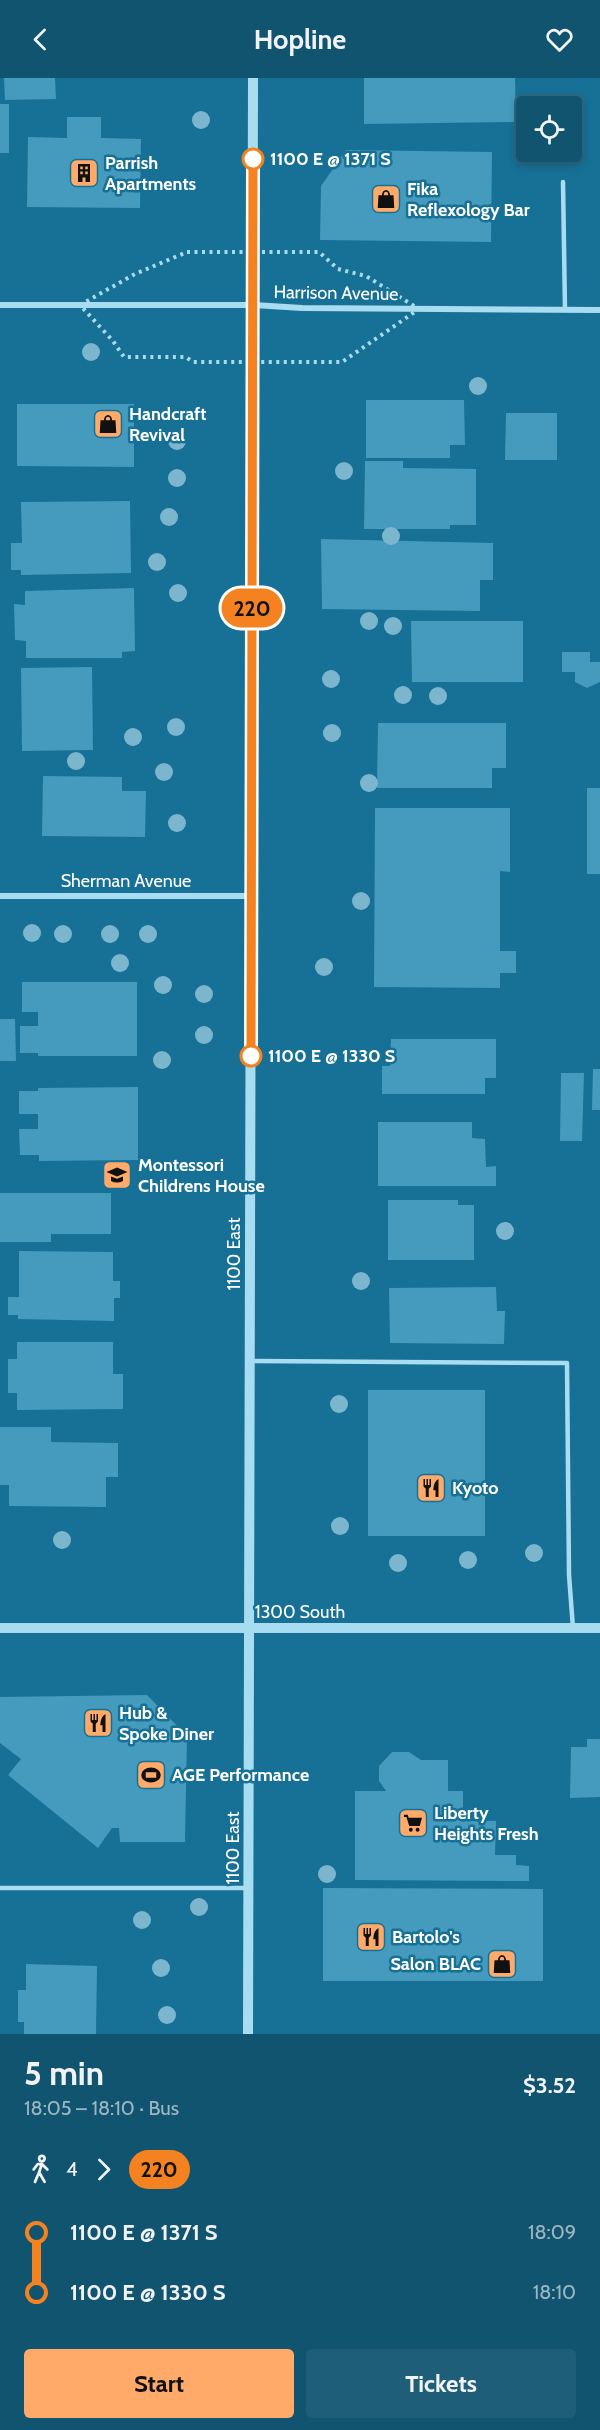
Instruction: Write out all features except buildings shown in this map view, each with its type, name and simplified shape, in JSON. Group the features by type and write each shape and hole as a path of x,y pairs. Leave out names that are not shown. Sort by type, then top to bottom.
{"street":[{"name":"1100 East","path":"248,2034 251,1628 253,78"},
{"name":"Harrison Avenue","path":"0,305 253,305 302,308 600,310"},
{"name":"Sherman Avenue","path":"0,896 252,897"},
{"name":"1300 South","path":"0,1628 600,1628"}],"lane":[{"path":"563,182 565,310"},
{"path":"251,1361 567,1363 569,1575 573,1628"},
{"path":"0,1888 249,1888"}],"path":[{"path":"187,252 204,253"},
{"path":"305,252 319,252"},
{"path":"306,363 342,363 419,309"},
{"path":"124,357 186,357 193,363 206,363"}],"bus line":[{"name":"220","path":"251,1056 253,159"}],"place":[{"name":"1100 E @ 1371 S","path":"253,159"},
{"name":"Parrish Apartments","path":"84,173"},
{"name":"Fika Reflexology Bar","path":"386,199"},
{"name":"Handcraft Revival","path":"108,424"},
{"name":"1100 E @ 1330 S","path":"251,1056"},
{"name":"Montessori Childrens House","path":"117,1175"},
{"name":"Kyoto","path":"431,1488"},
{"name":"Hub & Spoke Diner","path":"98,1723"},
{"name":"AGE Performance","path":"151,1775"},
{"name":"Liberty Heights Fresh","path":"413,1823"},
{"name":"Bartolo's","path":"371,1937"},
{"name":"Salon BLAC","path":"502,1964"}]}
